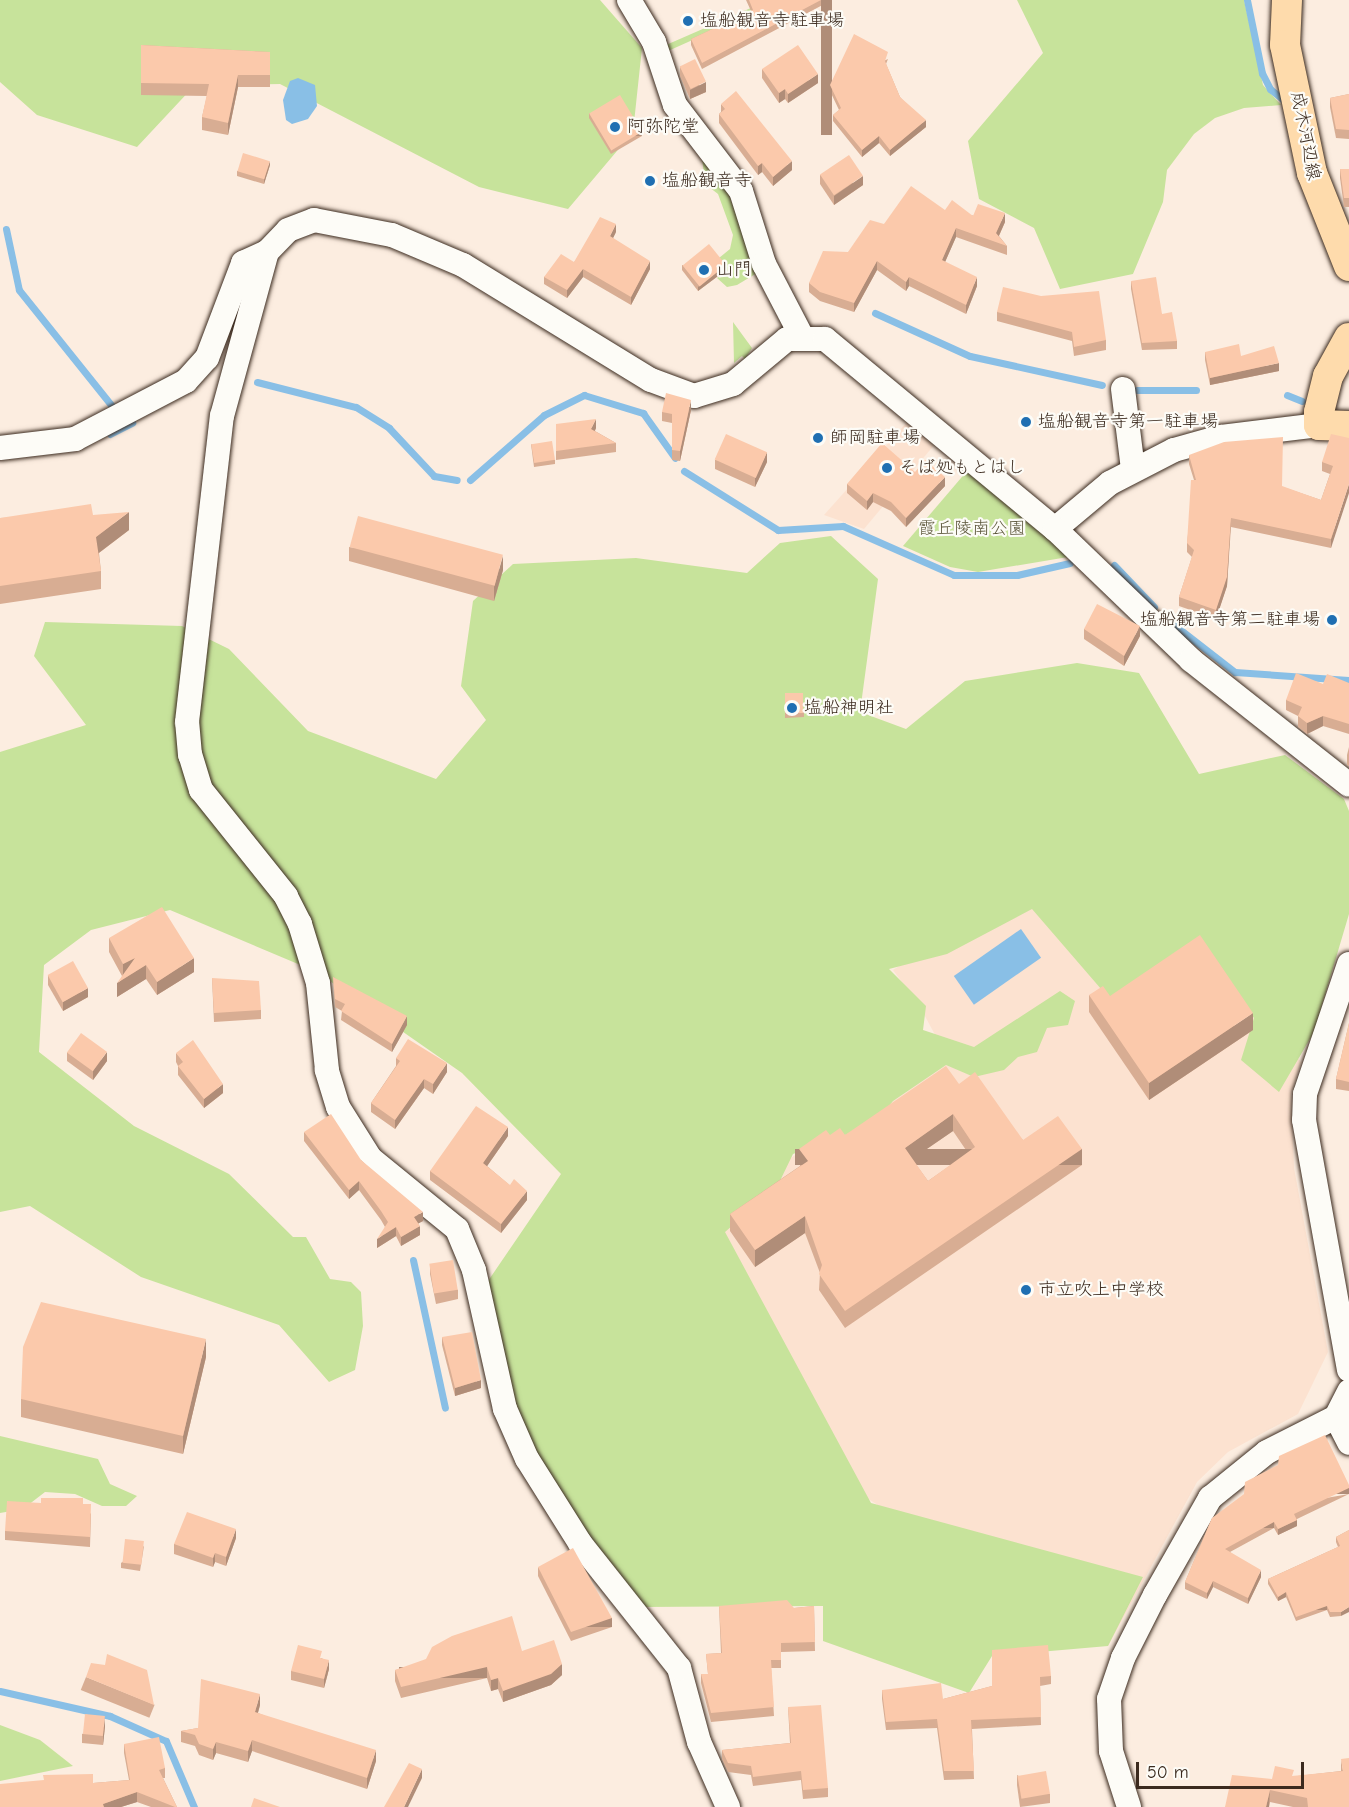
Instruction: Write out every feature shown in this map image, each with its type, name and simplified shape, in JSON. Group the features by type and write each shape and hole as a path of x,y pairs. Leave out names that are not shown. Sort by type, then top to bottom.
{"main road":[{"name":"成木河辺線","path":"1287,0 1285,45 1312,173 1349,266"},
{"path":"1349,338 1322,393 1319,425 1349,426"}],"street":[{"path":"629,0 654,42 675,105 741,191 768,273 801,335"},
{"path":"0,448 75,439 186,381 207,358 243,263 267,252 288,230 314,220 392,235 463,266 651,380 694,396 733,384 776,346 801,335 825,339 1055,529 1191,660 1349,785"},
{"path":"267,252 222,416 187,722 190,755 201,790 286,896 300,924 318,983 327,1070 338,1107 370,1158 457,1229 474,1270 505,1409 527,1459 580,1543 679,1668 699,1742 728,1807"},
{"path":"1122,389 1133,469"},
{"path":"1055,529 1133,469 1204,441 1319,425"},
{"path":"1349,964 1305,1094 1304,1120 1349,1370"},
{"path":"1129,1807 1111,1751 1109,1698 1122,1658 1190,1529 1210,1498 1238,1472 1346,1401 1349,1443"}],"shaded area":[{"path":"908,421 935,444 864,529 824,515"},
{"name":"市立吹上中学校","path":"1025,883 1208,938 1301,1062 1291,1094 1294,1168 1328,1352 1298,1414 1228,1452 1197,1482 1108,1646 1072,1630 856,1491 693,1221 947,1057 919,1005 893,970"}],"green space":[{"path":"0,0 600,0 642,48 633,132 568,209 479,187 280,84 194,86 137,147 37,115 0,82"},
{"path":"769,0 782,0 668,51 666,45"},
{"path":"1017,0 1244,0 1263,85 1281,105 1244,108 1215,118 1194,134 1167,170 1163,202 1133,274 1060,289 1034,228 979,199 968,141 1043,53"},
{"path":"702,157 726,186 757,273 737,285 727,287 717,278 727,270 719,258 730,249 733,235 718,194 705,184"},
{"path":"733,322 752,348 745,359 742,356 734,363"},
{"name":"霞丘陵南公園","path":"967,471 1068,557 978,572 950,567 903,546"},
{"path":"831,536 878,579 860,712 906,729 965,681 1077,663 1139,673 1199,774 1285,755 1344,799 1349,811 1349,914 1314,1032 1279,1092 1241,1060 1254,1018 1204,947 1114,1004 1032,909 947,954 889,969 926,1006 923,1030 974,1047 1060,991 1075,1001 1068,1025 1047,1028 1037,1052 1018,1057 1004,1070 974,1077 946,1065 893,1101 874,1124 793,1154 777,1187 725,1232 871,1503 1143,1577 1108,1646 992,1656 969,1693 823,1641 823,1606 641,1607 577,1527 516,1414 486,1284 561,1174 462,1073 317,972 170,910 91,930 44,965 39,1052 134,1126 229,1174 293,1237 306,1237 330,1279 351,1282 361,1292 363,1326 355,1370 329,1382 279,1325 141,1277 30,1206 0,1212 0,752 86,725 34,656 45,622 182,626 229,649 308,731 436,779 486,720 461,686 473,601 513,564 636,558 747,573 780,543"},
{"path":"0,1436 98,1459 110,1484 137,1496 126,1506 102,1506 75,1494 45,1492 23,1509 0,1513"},
{"path":"0,1725 40,1740 73,1766 0,1781"}],"water":[{"path":"298,78 315,85 317,106 308,119 292,124 286,120 283,100 290,81"},
{"path":"1021,929 1041,958 974,1005 954,976"}],"building":[{"path":"749,0 821,0 702,63 691,39 753,10"},
{"path":"854,34 888,52 885,61 900,97 926,120 890,150 879,136 862,150 833,115 841,108 830,85"},
{"path":"141,45 270,52 270,75 238,75 228,123 202,117 209,84 141,83"},
{"path":"798,45 818,74 788,94 785,89 779,93 762,69"},
{"path":"695,59 706,81 691,89 680,66"},
{"path":"736,91 792,161 773,177 762,163 758,166 719,114 725,109 721,104"},
{"path":"1349,94 1349,130 1336,129 1330,98"},
{"name":"阿弥陀堂","path":"620,95 642,132 611,150 589,114"},
{"path":"243,153 270,161 264,179 237,171"},
{"path":"849,155 863,176 834,195 820,175"},
{"path":"1340,169 1349,169 1349,198 1344,198"},
{"path":"911,186 945,210 952,200 973,216 978,204 1005,213 996,233 1007,246 956,228 942,260 977,277 966,305 909,277 906,282 877,261 854,303 820,292 809,283 823,251 848,252 870,220 884,224"},
{"path":"600,217 616,224 610,236 650,261 631,297 583,269 567,290 544,277 561,254 574,262"},
{"name":"山門","path":"709,244 726,265 700,286 683,265"},
{"path":"1156,277 1162,314 1172,312 1177,341 1142,343 1131,281"},
{"path":"1003,287 1041,296 1099,291 1106,340 1074,347 1072,332 997,312"},
{"path":"1239,344 1241,356 1274,346 1279,363 1210,378 1205,352"},
{"path":"666,393 691,400 680,451 672,450 672,414 662,412"},
{"path":"596,419 591,429 616,443 556,451 556,424"},
{"path":"726,434 767,452 756,478 715,460"},
{"path":"1331,434 1349,438 1349,484 1331,539 1231,518 1227,577 1216,610 1179,597 1194,550 1187,543 1191,480 1196,480 1189,455 1224,442 1283,437 1282,486 1321,500 1333,466 1322,462"},
{"path":"552,441 555,460 534,463 531,444"},
{"path":"882,443 915,472 925,460 945,477 906,518 891,502 873,493 867,501 847,484"},
{"path":"91,504 93,515 129,512 96,537 101,571 0,586 0,518"},
{"path":"358,516 503,555 495,586 350,547"},
{"path":"1097,604 1140,626 1124,656 1084,629"},
{"path":"1296,673 1323,684 1327,674 1349,683 1349,724 1323,716 1307,723 1298,716 1302,707 1286,700"},
{"path":"785,693 803,693 803,713 785,713"},
{"path":"162,907 194,958 157,982 146,965 117,983 135,958 123,964 109,938"},
{"path":"1200,935 1253,1013 1149,1083 1089,995 1103,986 1110,996"},
{"path":"73,961 88,988 63,1002 48,975"},
{"path":"333,977 407,1016 392,1044 341,1011 345,1004 335,999"},
{"path":"212,978 259,981 261,1010 214,1013"},
{"path":"1349,1023 1349,1082 1336,1079"},
{"path":"81,1033 107,1052 93,1071 67,1052"},
{"path":"408,1039 447,1063 433,1084 424,1079 395,1120 371,1103 400,1061 396,1058"},
{"path":"193,1040 223,1084 204,1099 178,1066 183,1062 176,1053"},
{"path":"946,1066 959,1084 975,1072 1023,1140 1058,1116 1082,1149 845,1311 819,1274 822,1265 805,1216 755,1250 730,1214 808,1161 799,1149 826,1130 830,1135 840,1128 845,1135","holes":["953,1114 975,1147 928,1181 905,1148"]},
{"path":"476,1106 508,1127 483,1163 510,1185 514,1179 527,1191 501,1224 430,1171"},
{"path":"331,1114 361,1160 423,1212 414,1217 420,1226 401,1237 396,1227 377,1239 388,1222 381,1211 359,1181 349,1190 304,1132"},
{"path":"453,1260 458,1290 434,1293 429,1264"},
{"path":"41,1302 206,1339 183,1436 21,1399 23,1347"},
{"path":"472,1332 481,1380 455,1388 442,1337"},
{"path":"1325,1435 1349,1488 1294,1514 1297,1520 1278,1529 1274,1522 1225,1549 1261,1570 1248,1598 1213,1581 1207,1593 1185,1582 1212,1518 1244,1494 1245,1482 1278,1465 1279,1456"},
{"path":"41,1498 83,1498 83,1504 91,1504 90,1537 5,1531 7,1501 41,1503"},
{"path":"187,1512 236,1529 226,1557 215,1553 213,1558 174,1544"},
{"path":"1349,1530 1349,1607 1341,1612 1330,1612 1327,1606 1296,1617 1286,1592 1278,1597 1268,1579 1340,1546 1336,1537"},
{"path":"125,1539 144,1541 141,1565 122,1563"},
{"path":"573,1548 612,1618 571,1632 538,1567"},
{"path":"787,1600 794,1608 814,1606 815,1642 781,1643 781,1660 771,1660 774,1707 711,1713 701,1674 708,1674 706,1654 722,1653 719,1606"},
{"path":"512,1616 522,1651 554,1640 562,1664 551,1674 503,1691 498,1678 491,1680 487,1667 401,1687 395,1670 426,1659 432,1647 452,1636"},
{"path":"298,1645 322,1651 320,1658 329,1660 324,1679 291,1671"},
{"path":"1048,1645 1051,1676 1040,1677 1041,1717 971,1720 974,1771 944,1771 937,1719 886,1722 882,1690 941,1683 943,1699 992,1686 992,1650"},
{"path":"107,1654 147,1670 154,1705 86,1677 91,1663 105,1665"},
{"path":"201,1679 260,1694 255,1712 376,1750 367,1778 252,1740 248,1751 216,1742 213,1749 199,1744 195,1735 181,1731 198,1728"},
{"path":"821,1705 828,1788 803,1790 801,1771 753,1777 751,1766 728,1763 722,1750 791,1743 788,1707"},
{"path":"85,1714 105,1716 103,1736 83,1734"},
{"path":"159,1737 165,1768 159,1770 177,1807 137,1792 103,1804 104,1807 0,1807 0,1784 44,1780 43,1775 93,1774 93,1783 130,1780 124,1744"},
{"path":"1349,1758 1349,1807 1308,1807 1307,1798 1270,1790 1266,1807 1225,1807 1232,1775 1272,1779 1275,1766 1294,1770 1292,1776 1343,1771 1341,1759"},
{"path":"409,1763 422,1769 404,1807 384,1807"},
{"path":"1046,1771 1050,1794 1021,1799 1017,1776"},
{"path":"254,1798 280,1807 251,1807"}],"waterway":[{"path":"1247,0 1262,73 1270,89 1287,103"},
{"path":"6,229 19,290 112,406"},
{"path":"875,313 970,356 1102,385"},
{"path":"257,382 356,407 389,428 434,476 457,480"},
{"path":"1137,390 1196,390"},
{"path":"470,480 544,415 584,395 643,413 675,458"},
{"path":"1287,395 1302,401"},
{"path":"110,434 132,423"},
{"path":"684,471 778,530 843,526 954,575 1017,575 1070,563"},
{"path":"1114,565 1154,607"},
{"path":"1164,617 1235,672 1349,680"},
{"path":"413,1260 445,1408"},
{"path":"0,1691 110,1716 166,1741 194,1807"}],"place":[{"name":"塩船観音寺駐車場","path":"688,21"},
{"name":"阿弥陀堂","path":"615,127"},
{"name":"塩船観音寺","path":"650,181"},
{"name":"山門","path":"704,270"},
{"name":"塩船観音寺第一駐車場","path":"1026,422"},
{"name":"師岡駐車場","path":"818,438"},
{"name":"そば処もとはし","path":"887,468"},
{"name":"塩船観音寺第二駐車場","path":"1332,620"},
{"name":"塩船神明社","path":"792,708"},
{"name":"市立吹上中学校","path":"1026,1290"}]}
